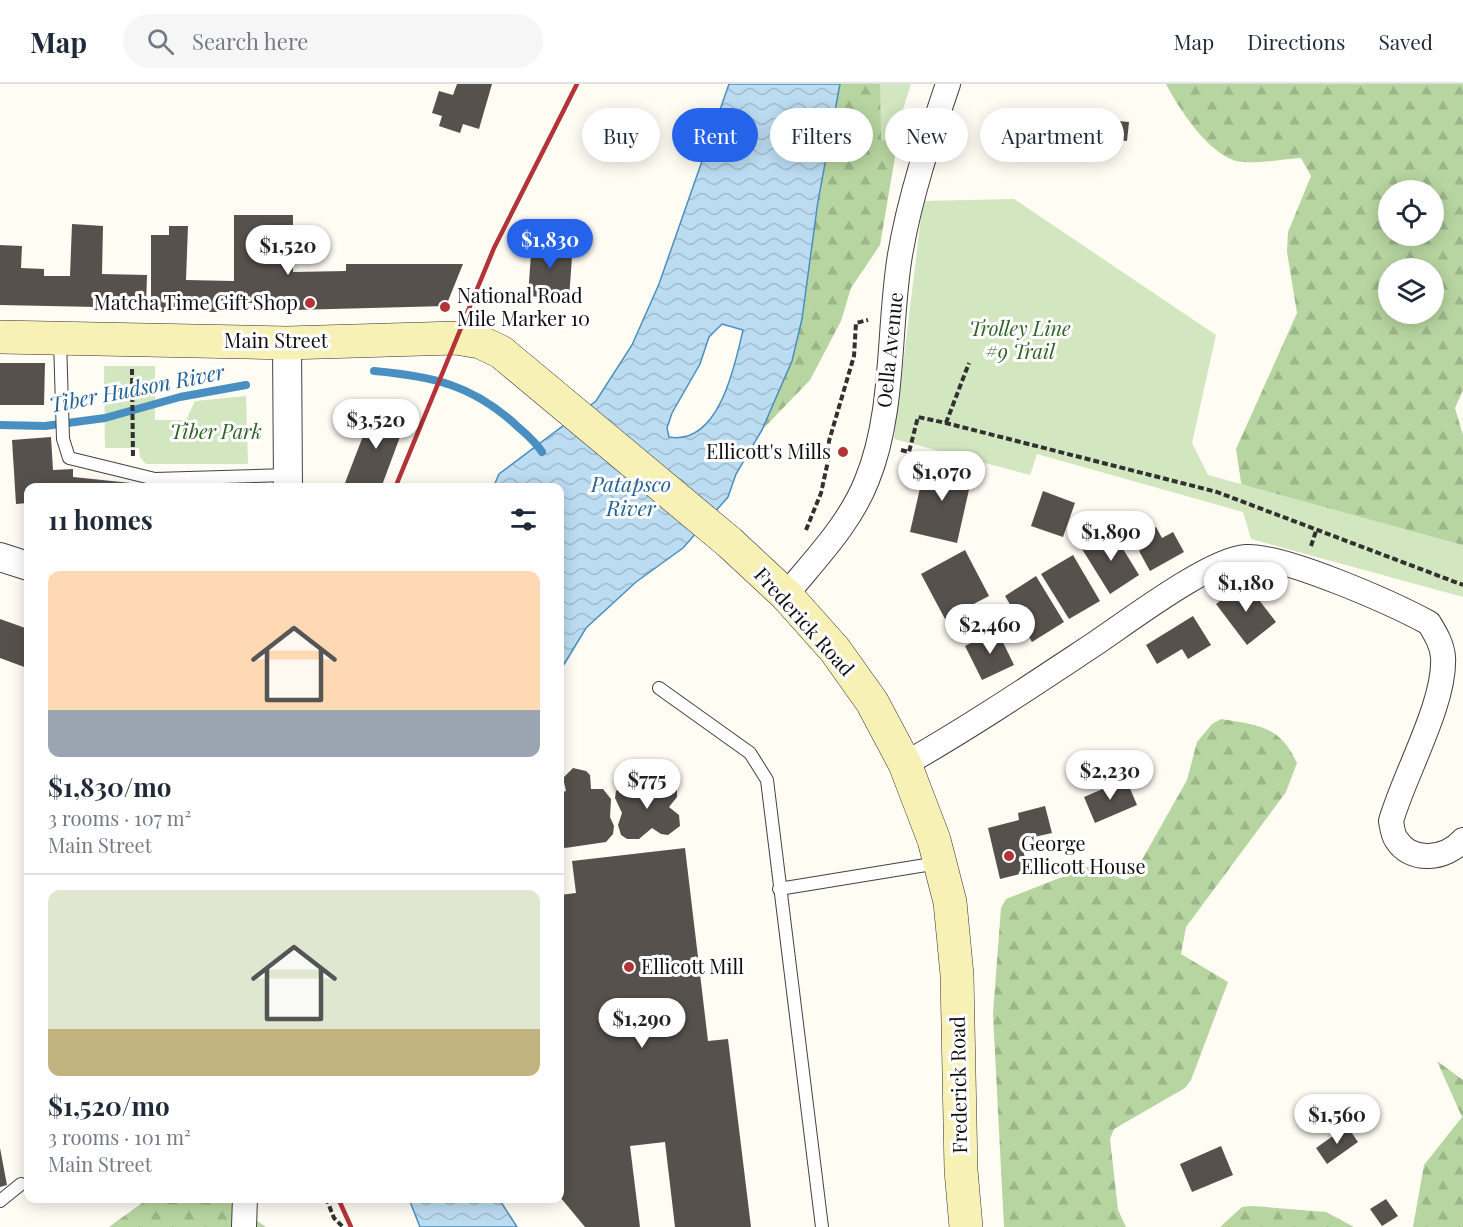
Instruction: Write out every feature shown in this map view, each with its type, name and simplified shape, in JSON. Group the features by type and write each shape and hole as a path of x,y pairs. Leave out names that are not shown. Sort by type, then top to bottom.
{"main road":[{"name":"Main Street","path":"0,338 287,342 431,338 480,342 501,352 539,382"},
{"name":"Frederick Road","path":"539,382 729,542 786,595 835,650 872,702 905,764 940,863 950,902 957,975 961,1170 966,1227"}],"street":[{"name":"Oella Avenue","path":"786,595 837,532 855,506 868,479 882,420 900,255 920,166 948,84"},
{"path":"287,342 288,481"},
{"path":"0,557 24,565"},
{"path":"905,764 972,725 1173,592 1224,562 1244,557 1263,558 1302,569 1429,623 1438,637 1443,656 1441,681 1391,821 1395,838 1406,850 1423,858 1439,855 1463,840"},
{"path":"244,1227 245,1203"}],"lane":[{"path":"60,340 63,439 69,458 155,479 288,481"},
{"path":"659,688 750,753 767,780 822,1227"},
{"path":"779,890 940,863"},
{"path":"0,1201 21,1184"}],"path":[{"path":"801,536 807,529 820,493 828,461 829,441 854,356 856,323 870,320 893,322"},
{"path":"946,423 969,363"},
{"path":"132,373 133,433"},
{"path":"894,448 909,452 918,417 946,423 1217,492 1463,585"},
{"path":"328,1203 334,1218 343,1227"}],"green space":[{"path":"840,84 902,84 900,108 885,108 885,162 894,162 880,245 851,288 841,321 810,380 762,430 792,361 802,319 825,162 873,162 873,108 835,108"},
{"path":"880,84 911,84 904,108 885,108 885,141 881,140"},
{"path":"1166,84 1463,84 1463,390 1455,408 1463,435 1463,566 1242,489 1236,449 1297,313 1287,252 1288,232 1311,176 1301,158 1251,162 1236,161 1225,156 1205,140 1186,117"},
{"name":"Trolley Line #9 Trail","path":"1014,199 1216,335 1192,443 1208,475 1463,545 1463,597 1251,539 1243,512 1037,454 1030,475 894,439 923,201"},
{"name":"Tiber Park","path":"104,366 155,366 155,420 186,420 195,401 246,396 248,464 146,464 140,457 139,448 105,448"},
{"path":"1221,719 1247,723 1276,734 1297,763 1286,792 1186,927 1181,954 1228,982 1191,1080 1185,1088 1114,1129 1110,1139 1118,1210 1126,1227 1004,1227 993,1014 1001,908 1006,899 1088,867 1126,880 1134,874 1187,780 1197,742 1212,724"},
{"path":"1437,1061 1463,1080 1463,1227 1413,1227 1424,1165 1462,1117"},
{"path":"142,1203 231,1203 266,1227 109,1227"},
{"path":"1242,1207 1326,1212 1354,1227 1220,1227"}],"water":[{"name":"Patapsco River","path":"729,84 840,84 835,108 770,108 770,162 825,162 802,319 792,361 762,430 736,474 728,497 683,548 636,582 586,628 564,664 564,483 495,483 499,474 596,401 632,345 659,284 702,162 758,162 758,108 721,108","holes":["722,324 743,330 722,400 701,429 686,436 669,437 667,428 672,413 700,364 709,337"]},
{"path":"411,1203 502,1203 517,1227 420,1227"}],"building":[{"path":"457,84 492,84 479,129 463,124 460,133 439,126 442,116 432,113 439,91 453,95"},
{"path":"1124,122 1129,122 1127,141 1124,141"},
{"path":"234,215 293,215 293,272 346,271 346,264 463,264 446,306 294,310 293,303 234,303 233,312 151,312 151,235 169,235 169,226 188,226 186,280 234,281"},
{"path":"72,224 103,226 102,274 147,275 146,308 0,305 0,245 22,246 21,268 44,269 44,276 70,276"},
{"path":"532,240 573,243 569,299 528,296"},
{"path":"0,363 45,363 44,405 0,405"},
{"path":"375,405 407,418 383,483 345,483"},
{"path":"51,437 53,470 73,469 73,477 131,483 24,483 24,503 16,504 12,440"},
{"path":"926,462 973,472 957,543 910,532"},
{"path":"1043,491 1075,503 1063,537 1031,526"},
{"path":"1156,527 1162,538 1173,532 1184,552 1150,571 1139,551 1147,546 1141,535"},
{"path":"1112,531 1139,575 1110,594 1082,549"},
{"path":"965,550 989,596 945,619 921,574"},
{"path":"1073,555 1100,601 1069,619 1041,574"},
{"path":"1036,576 1064,622 1032,642 1005,596"},
{"path":"1245,582 1276,622 1247,645 1216,604"},
{"path":"1193,616 1211,645 1188,659 1182,649 1157,664 1146,645"},
{"path":"0,619 24,628 24,667 0,658"},
{"path":"997,630 1014,665 982,680 965,646"},
{"path":"573,768 586,771 590,775 591,789 603,789 611,799 610,817 614,826 613,834 606,842 564,847 564,792 566,791 564,777"},
{"path":"1126,779 1137,805 1095,823 1084,797"},
{"path":"666,780 677,790 677,797 669,807 679,815 680,826 668,835 661,834 652,828 639,839 627,839 621,835 618,825 622,813 615,798 616,791 627,783 634,784 642,789 646,798 655,781"},
{"name":"George Ellicott House","path":"1045,806 1052,833 1021,840 1028,872 1000,879 988,828 1019,820 1018,813"},
{"name":"Ellicott Mill","path":"685,848 708,1041 728,1039 751,1227 675,1227 665,1142 630,1146 640,1227 585,1227 564,1202 564,894 576,893 572,861"},
{"path":"1347,1126 1358,1142 1327,1164 1316,1148"},
{"path":"1221,1146 1233,1175 1192,1192 1180,1164"},
{"path":"0,1148 7,1185 0,1187"},
{"path":"1386,1199 1398,1216 1382,1226 1370,1209"}],"waterway":[{"name":"Tiber Hudson River","path":"374,371 433,380 468,392 501,412 542,452"},
{"name":"Tiber Hudson River","path":"0,425 45,426 105,418 180,397 246,385"}],"railway":[{"path":"397,483 494,248 577,84"},
{"path":"340,1203 351,1227"}],"place":[{"name":"Matcha Time Gift Shop","path":"310,303"},
{"name":"National Road Mile Marker 10","path":"445,307"},
{"name":"Ellicott's Mills","path":"843,452"},
{"name":"George Ellicott House","path":"1009,856"},
{"name":"Ellicott Mill","path":"629,967"}]}
